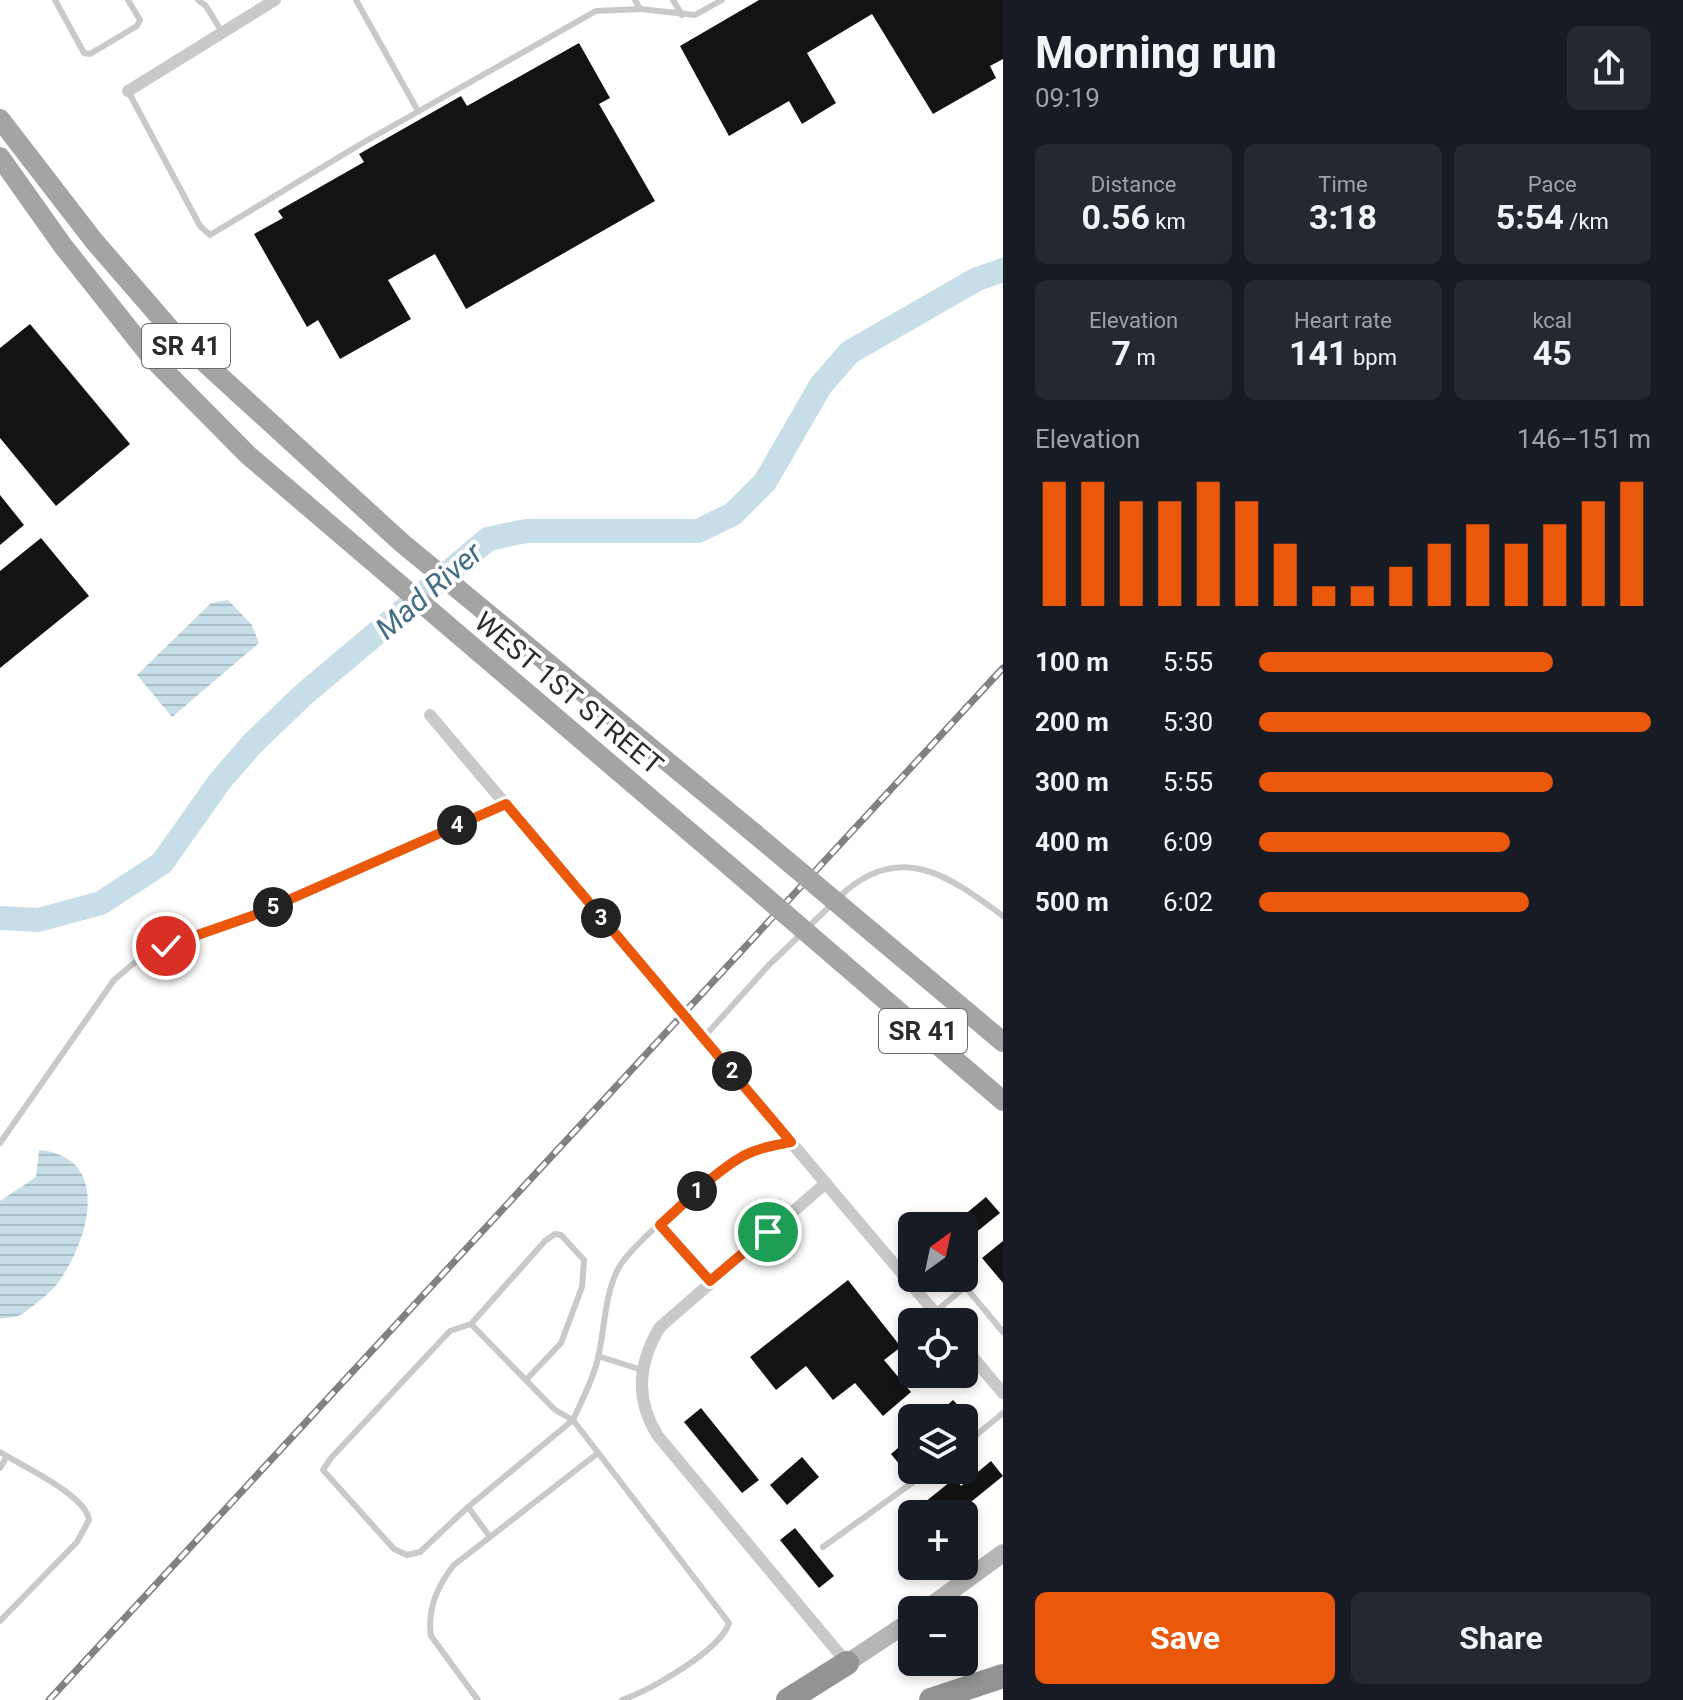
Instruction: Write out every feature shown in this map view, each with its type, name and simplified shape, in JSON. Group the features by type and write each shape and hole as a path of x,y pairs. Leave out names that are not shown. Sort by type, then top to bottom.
{"highway":[{"path":"788,1700 847,1663"},
{"path":"931,1700 1003,1676"}],"main road":[{"name":"WEST 1ST STREET","path":"0,119 94,241 178,338 402,543 535,650 1003,1042"},
{"name":"WEST 1ST STREET","path":"0,157 63,246 151,357 248,455 1003,1101"},
{"path":"944,1596 1003,1553"},
{"path":"847,1663 898,1629"}],"street":[{"path":"128,91 275,0"},
{"path":"430,715 826,1183 898,1261"},
{"path":"826,1183 660,1327 651,1340 642,1370 644,1408 658,1436 847,1663"},
{"path":"978,1364 1003,1393"}],"lane":[{"path":"55,0 84,53 90,54 137,26 140,20 128,0"},
{"path":"356,0 418,111"},
{"path":"635,0 640,9"},
{"path":"673,0 682,15"},
{"path":"128,91 200,226 210,235 418,111 596,11 640,9 695,15 722,0"},
{"path":"202,1 222,32"},
{"path":"0,1143 114,980 141,957 252,916 506,804"},
{"path":"703,1038 769,965 821,914 851,886 875,872 910,866 926,869 965,888 1003,916"},
{"path":"526,1380 561,1343 582,1287 584,1260 561,1235 555,1234 545,1241 471,1324 450,1331 323,1470 394,1549 407,1555 420,1552 468,1507 573,1420 598,1356 609,1289 619,1266 637,1245 702,1187 743,1156 791,1142"},
{"path":"660,1225 710,1281"},
{"path":"947,1308 961,1292"},
{"path":"969,1292 1003,1332"},
{"path":"471,1324 555,1410 573,1420 729,1623 719,1641 649,1690 622,1700"},
{"path":"598,1356 642,1370"},
{"path":"978,1434 1003,1413"},
{"path":"0,1452 84,1505 89,1520 77,1542 0,1621"},
{"path":"478,1700 435,1645 429,1624 443,1579 454,1565 598,1453"},
{"path":"0,1468 7,1456"},
{"path":"823,1547 911,1484"},
{"path":"468,1507 490,1537"}],"water":[{"path":"228,600 252,625 259,643 172,717 137,675 211,603"},
{"path":"39,1150 63,1156 78,1168 86,1185 88,1204 85,1225 78,1247 54,1288 21,1315 0,1319 0,1201 36,1177"}],"building":[{"path":"759,0 1003,0 1003,59 990,66 996,78 933,114 872,14 807,53 836,103 802,124 789,101 729,136 680,46"},
{"path":"579,43 610,98 599,104 655,201 466,309 435,254 388,280 411,319 340,359 318,320 307,327 254,234 283,218 278,211 364,162 359,154 461,96 467,106"},
{"path":"30,324 130,444 56,506 0,438 0,348"},
{"path":"0,495 24,525 0,545"},
{"path":"41,538 89,596 0,668 0,571"},
{"path":"986,1197 1000,1213 978,1231 978,1212 968,1212"},
{"path":"1003,1241 1003,1283 982,1258"},
{"path":"848,1280 898,1343 898,1349 884,1360 898,1377 898,1388 908,1388 911,1392 883,1416 855,1383 833,1400 806,1366 776,1390 750,1357"},
{"path":"701,1408 759,1480 742,1493 684,1422"},
{"path":"898,1448 898,1462 891,1454"},
{"path":"802,1457 819,1477 787,1505 770,1485"},
{"path":"991,1461 1003,1476 973,1500 928,1500 948,1484 978,1484 978,1472"},
{"path":"795,1528 834,1576 819,1588 780,1540"}],"waterway":[{"name":"Mad River","path":"0,918 38,920 101,903 162,863 220,781 252,744 302,696 488,539 526,531 698,531 733,514 765,482 821,385 850,352 977,279 1003,270"}],"railway":[{"path":"49,1700 1003,668"}],"route":[{"path":"166,946 252,916 506,804 791,1142 743,1156 660,1225 710,1281 768,1232"}]}
